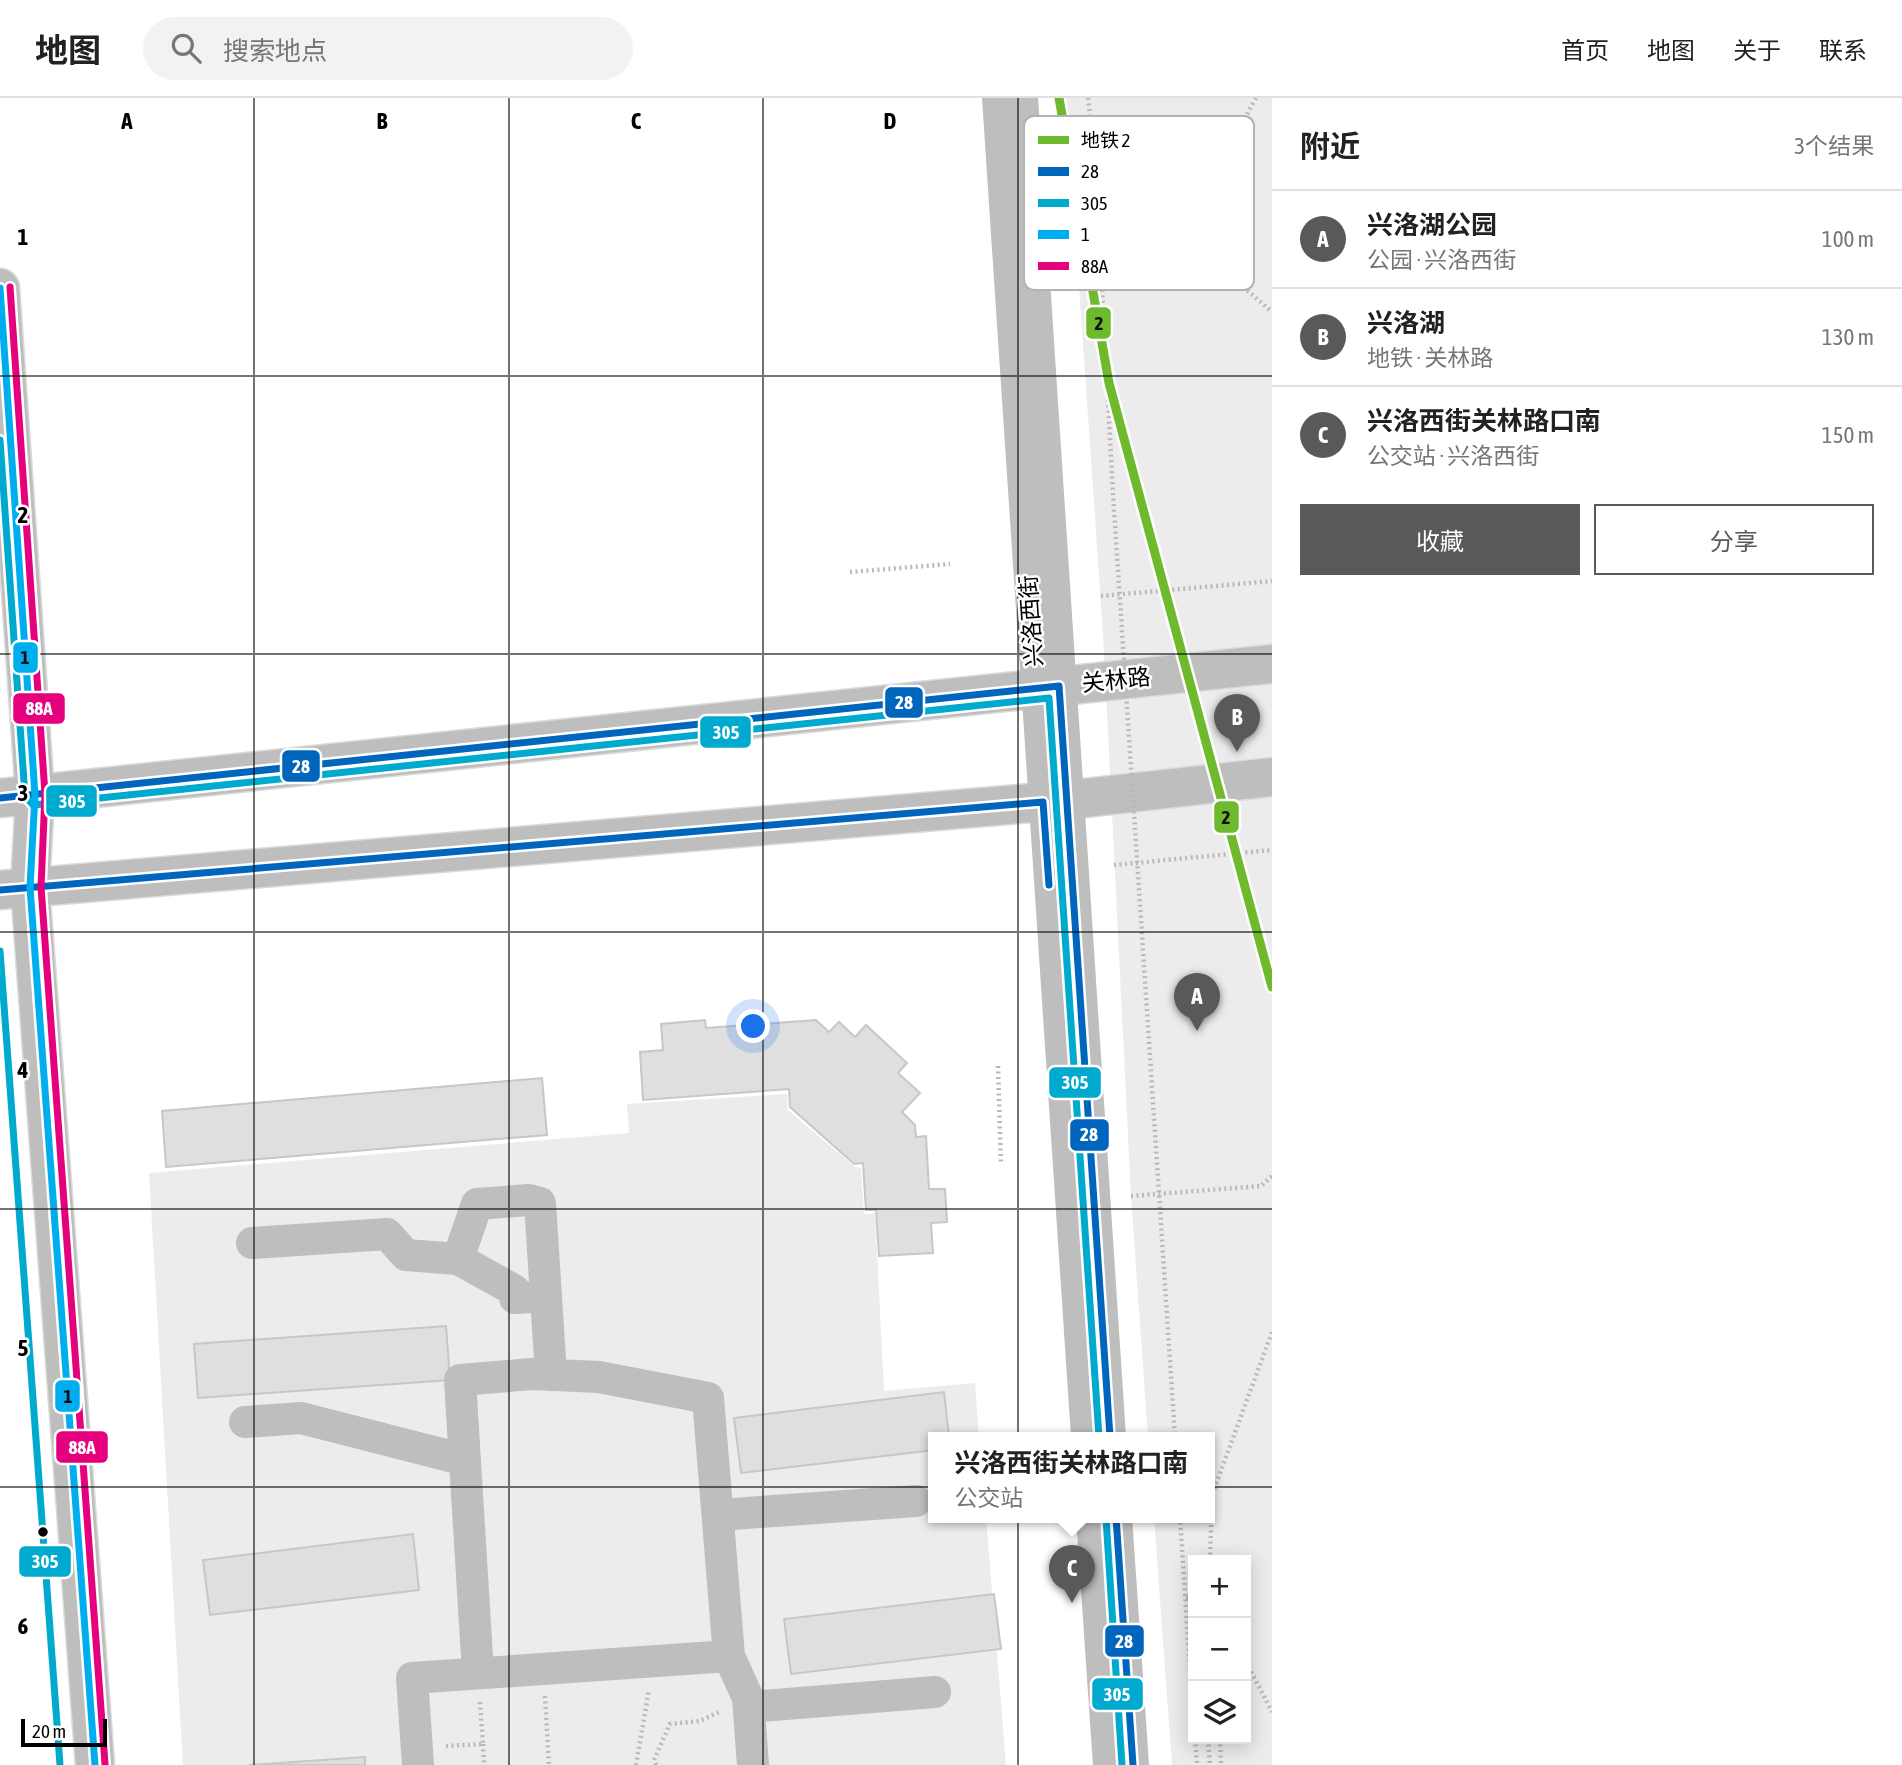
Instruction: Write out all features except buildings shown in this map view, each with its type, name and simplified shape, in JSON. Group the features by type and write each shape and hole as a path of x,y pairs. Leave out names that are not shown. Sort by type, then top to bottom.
{"main road":[{"path":"0,288 17,796 9,883 71,1765"},
{"name":"关林路","path":"17,796 1272,664"},
{"path":"9,883 1055,801 1272,776"},
{"path":"9,883 95,1765"}],"street":[{"name":"兴洛西街","path":"998,98 1110,1432"},
{"name":"兴洛西街","path":"1022,98 1024,145"},
{"name":"兴洛西街","path":"1030,290 1047,687"},
{"name":"兴洛西街","path":"1055,801 1087,1432"},
{"path":"458,1259 477,1204 528,1200 540,1203 551,1375"},
{"path":"252,1243 387,1234 406,1255 458,1259 514,1290 515,1298 546,1296"},
{"path":"478,1674 460,1380 551,1375 598,1377 708,1398 729,1656 749,1703 753,1765"},
{"path":"246,1422 301,1418 465,1460"},
{"path":"718,1515 916,1501"},
{"path":"1092,1523 1109,1765"},
{"path":"1116,1523 1133,1765"},
{"path":"417,1757 412,1678 729,1656"},
{"path":"749,1703 935,1692"}],"path":[{"path":"1087,98 1089,116"},
{"path":"1245,116 1256,98"},
{"path":"1102,290 1175,1432"},
{"path":"1247,290 1272,312"},
{"path":"850,572 950,564"},
{"path":"1101,596 1272,581"},
{"path":"1114,865 1272,850"},
{"path":"1232,854 1272,965"},
{"path":"998,1066 1001,1165"},
{"path":"1131,1196 1261,1186 1272,1176"},
{"path":"1215,1487 1272,1332"},
{"path":"1180,1523 1191,1681"},
{"path":"1210,1555 1211,1523"},
{"path":"543,1669 549,1765"},
{"path":"1251,1672 1272,1712"},
{"path":"478,1674 484,1765"},
{"path":"636,1765 650,1685"},
{"path":"656,1765 653,1760 670,1724 700,1721 749,1703"},
{"path":"417,1757 483,1744"},
{"path":"1195,1744 1197,1765"},
{"path":"1208,1744 1210,1765"},
{"path":"1220,1744 1221,1765"}],"shaded area":[{"path":"1066,98 1272,98 1272,1765 1172,1765 1154,1523 1215,1523 1215,1432 1148,1432 1131,1196 1103,633 1079,290 1254,290 1254,116 1067,116"},
{"path":"787,1094 788,1110 855,1167 861,1168 864,1214 875,1213 884,1391 975,1383 979,1432 928,1432 928,1523 986,1523 1006,1765 183,1765 149,1173 629,1133 627,1104"}],"metro line":[{"name":"2","path":"1059,98 1062,116"},
{"name":"2","path":"1093,290 1109,383 1272,987"}],"transit line":[{"name":"88A","path":"10,287 45,794 41,887 105,1764"},
{"name":"1","path":"0,288 35,795 30,887 95,1765"},
{"name":"305","path":"0,440 25,796 33,805 1049,698 1099,1432"},
{"name":"28","path":"0,798 1059,686 1110,1432"},
{"name":"28","path":"0,890 1043,802 1049,885"},
{"name":"305","path":"0,951 60,1765"},
{"name":"305","path":"1106,1523 1122,1765"},
{"name":"28","path":"1116,1523 1133,1765"}],"place":[{"name":"兴洛湖","path":"1237,752"},
{"name":"兴洛湖公园","path":"1197,1031"},
{"name":"兴洛西街关林路口南","path":"1072,1603"}]}
